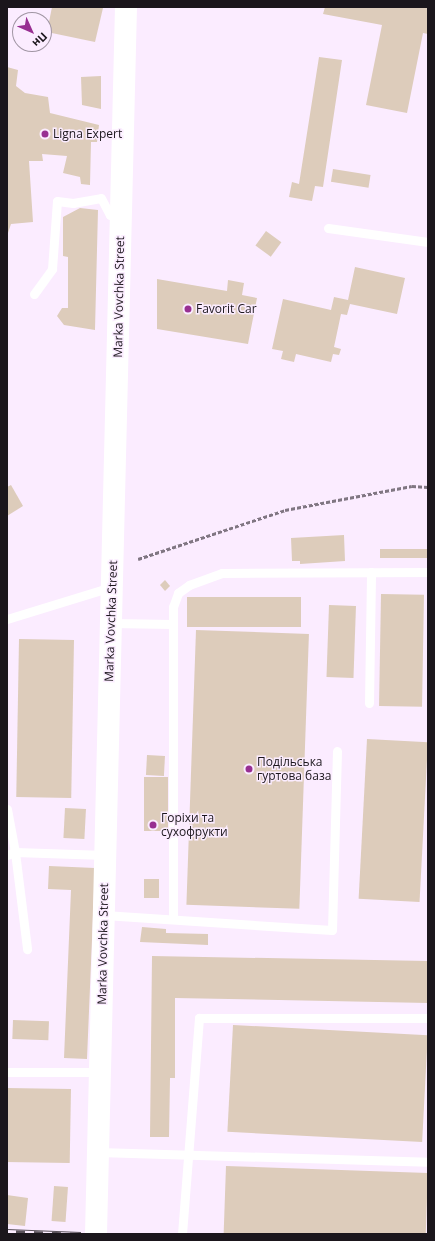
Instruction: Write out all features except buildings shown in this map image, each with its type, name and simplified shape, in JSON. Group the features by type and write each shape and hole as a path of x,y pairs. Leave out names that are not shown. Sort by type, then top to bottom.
{"main road":[{"name":"Marka Vovchka Street","path":"96,1234 126,7"}],"lane":[{"path":"34,294 52,268 57,201 73,203 102,198 110,215 121,216"},
{"path":"328,228 428,242"},
{"path":"369,703 371,572"},
{"path":"173,919 173,608 178,593 190,585 222,573 428,572"},
{"path":"7,618 112,587"},
{"path":"111,623 173,624"},
{"path":"104,915 332,930 337,751"},
{"path":"7,809 11,854 27,949"},
{"path":"11,854 105,854"},
{"path":"182,1234 190,1155 198,1018 428,1018"},
{"path":"7,1072 100,1072"},
{"path":"98,1152 428,1162"}],"path":[{"path":"138,559 285,510 412,486 428,487"}],"railway":[{"path":"7,1231 81,1234"}],"place":[{"name":"Ligna Expert","path":"45,134"},
{"name":"Favorit Car","path":"188,309"},
{"name":"Подільська гуртова база","path":"249,769"},
{"name":"Горіхи та сухофрукти","path":"153,825"}]}
